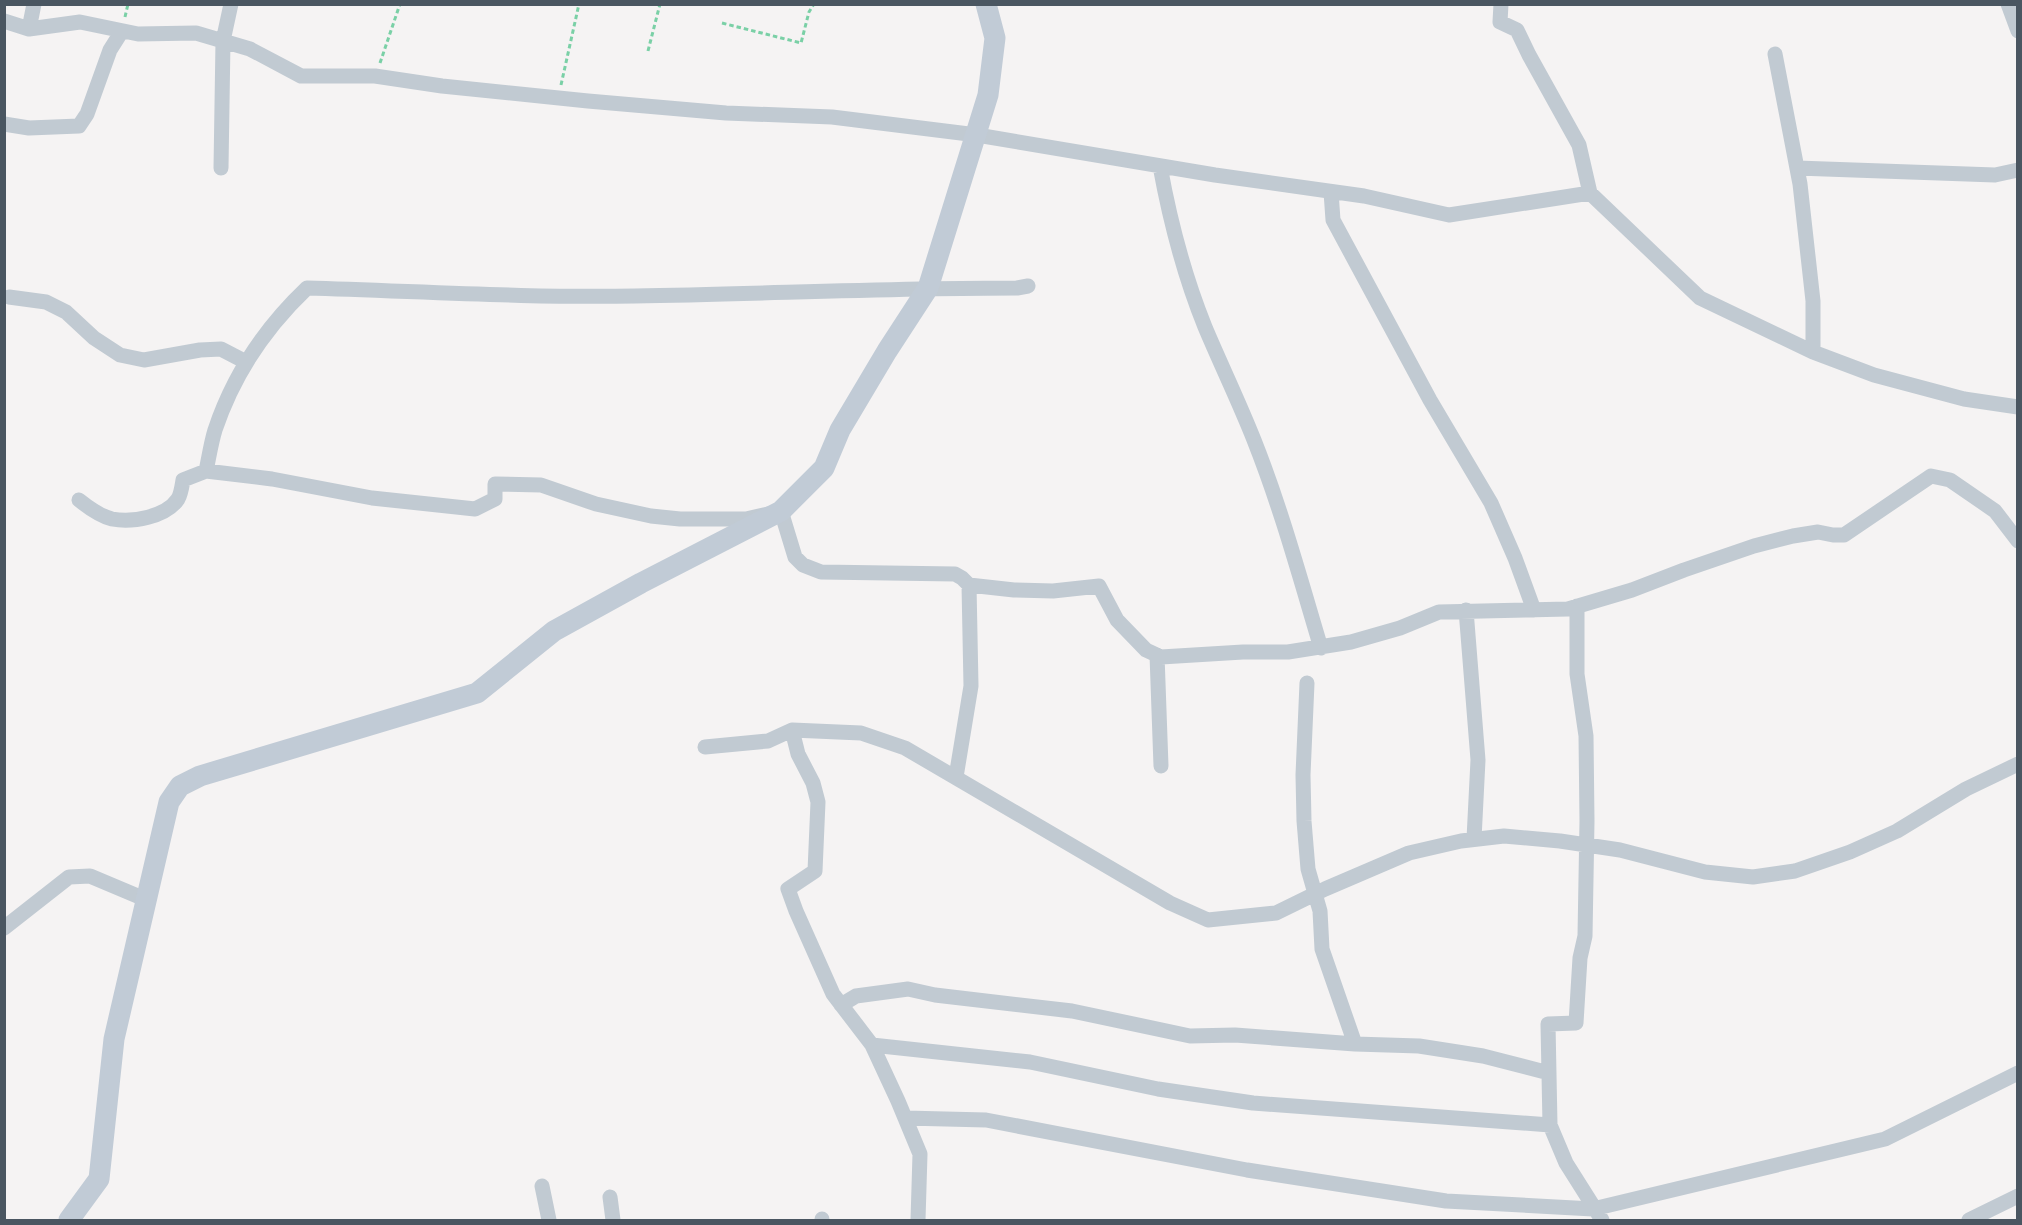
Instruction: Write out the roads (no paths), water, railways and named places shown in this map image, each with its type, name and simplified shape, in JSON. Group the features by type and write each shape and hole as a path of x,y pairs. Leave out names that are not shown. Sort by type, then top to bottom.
{"street":[{"path":"29,29 34,4"},
{"path":"221,168 223,41 231,4"},
{"path":"69,1221 99,1179 114,1039 169,802 180,786 200,776 477,693 554,630 781,511 824,468 840,430 928,288 988,95 995,38 986,4"},
{"path":"1501,4 1500,22 1517,30 1579,145 1590,193 1700,298 1813,352 1874,375 1952,396 2018,407"},
{"path":"4,21 29,29 80,22 138,34 196,33 250,49 301,76 375,76 442,86 558,98 726,113 832,117 977,135 1160,166 1364,196 1449,215 1590,193"},
{"path":"4,124 29,128 79,126 87,114 110,50 122,31"},
{"path":"1775,54 1797,168 1813,301 1813,352"},
{"path":"1160,166 1172,226 1185,272 1282,515 1321,648"},
{"path":"1797,168 1995,174 2018,170"},
{"path":"1330,192 1333,219 1430,400 1491,503 1534,610"},
{"path":"206,471 215,430 246,362 292,302 307,288 633,296 1028,286"},
{"path":"9,297 46,302 66,312 94,338 120,355 144,360 200,350 220,349 246,362"},
{"path":"79,500 111,519 130,520 149,517 168,509 178,498 183,480 193,474 206,471 272,479 372,498 476,509 495,499 495,484 506,484 541,485 596,504 670,518 746,519 781,511"},
{"path":"781,511 795,557 803,565 821,572 954,574 969,585 1014,590 1053,591 1099,586 1117,620 1146,650 1161,657 1288,652 1321,648 1400,628 1439,612 1568,609 1632,590 1754,546 1818,532 1844,535 1931,476 1950,480 1995,511 2018,541"},
{"path":"957,777 971,686 969,585"},
{"path":"1577,606 1577,674 1586,736 1585,936 1580,958 1576,1023 1548,1024 1550,1125 1566,1163 1597,1215"},
{"path":"1466,610 1478,760 1474,839"},
{"path":"1157,655 1161,766"},
{"path":"1307,683 1303,774 1308,869 1320,911 1322,950 1355,1044"},
{"path":"792,730 798,754 813,783 818,802 815,871 788,889 833,994 872,1045 920,1154 918,1221"},
{"path":"705,747 768,741 792,730 861,733 905,748 1170,903 1208,920 1275,913 1324,889 1409,854 1474,839 1504,836 1620,850 1705,872 1753,877 1795,871 1850,852 1897,831 1966,789 2018,764"},
{"path":"4,928 69,877 90,876 147,900"},
{"path":"841,1005 855,996 908,988 935,995 1072,1011 1190,1036 1235,1035 1355,1044 1419,1046 1483,1056 1550,1073"},
{"path":"872,1045 1030,1062 1158,1089 1253,1104 1550,1125"},
{"path":"905,1118 986,1120 1247,1170 1446,1201 1597,1215 1885,1139 2018,1073"},
{"path":"542,1186 549,1221"},
{"path":"1969,1221 2018,1196"},
{"path":"610,1197 613,1221"}]}
